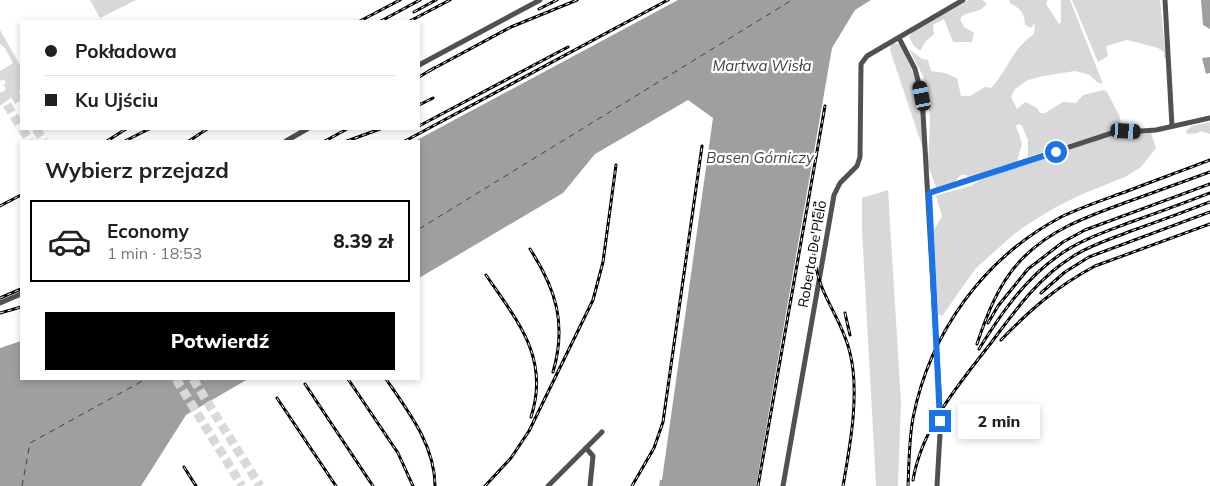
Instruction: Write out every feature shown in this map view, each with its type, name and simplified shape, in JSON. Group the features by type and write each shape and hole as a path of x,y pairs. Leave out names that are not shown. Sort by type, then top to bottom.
{"street":[{"path":"420,64 540,0"},
{"name":"Roberta De'Plelo","path":"783,486 834,195 840,183 857,166 860,157 861,64 867,56 964,0"},
{"path":"1165,0 1172,126"},
{"path":"899,38 915,69 922,96 940,398 937,486"},
{"path":"929,193 1112,133 1126,131 1144,132 1210,118"},
{"path":"288,140 305,130"},
{"path":"0,303 20,294"},
{"path":"548,486 602,432"},
{"path":"586,448 593,456 590,486"}],"shaded area":[{"path":"90,0 136,0 100,18"},
{"path":"969,0 982,0 987,4 980,10 963,15 960,19 964,27 974,33 972,42 953,42 944,19 933,25 934,34 926,41 920,51 914,46 909,37 913,31"},
{"path":"1009,0 1047,0 1046,4 1059,24 1061,22 1061,0 1070,0 1103,84 1097,82 1090,75 1075,71 1028,80 1015,89 1011,97 1017,109 1025,102 1037,108 1040,113 1045,113 1063,102 1076,103 1083,95 1104,90 1107,92 1119,115 1122,127 1028,157 1028,140 1022,126 1019,124 1016,126 1022,143 1017,162 970,178 966,175 961,175 953,183 937,189 928,166 930,120 927,89 923,76 909,49 922,59 928,60 931,71 945,73 957,78 961,96 970,96 985,87 991,88 1020,47 1034,34 1035,23 1031,28 1025,25 1022,12 1011,4"},
{"path":"1072,0 1160,0 1166,58 1164,58 1164,52 1158,48 1127,40 1106,46 1108,56 1098,62"},
{"path":"0,30 20,65 20,91 0,106 0,94 5,91 7,85 0,72 13,63 5,48 0,44"},
{"path":"891,44 899,44 918,82 921,94 925,155 890,50"},
{"path":"1210,122 1210,134 1200,131 1187,134 1186,131 1192,126"},
{"path":"1151,133 1156,148 1141,167 1125,177 1056,207 1028,224 976,268 942,316 938,314 934,230 942,216 936,196 1110,136"},
{"path":"888,190 901,402 898,486 876,486 862,230 862,198"}],"water":[{"name":"Martwa Wisła","path":"678,0 871,0 855,10 832,48 756,486 659,486 660,480 662,480 713,118 688,100 595,154 563,193 420,277 420,140 417,140"},
{"path":"1201,0 1210,0 1210,29 1203,25"},
{"path":"1210,57 1210,73 1206,74 1202,58"},
{"path":"20,341 20,380 246,380 186,415 141,486 0,486 0,348"}],"ferry route":[{"path":"420,228 792,0"},
{"path":"22,486 30,443 144,380"}],"tunnel":[{"path":"0,71 20,103"},
{"path":"0,93 20,126"},
{"path":"23,130 29,140"},
{"path":"37,130 43,140"},
{"path":"177,380 242,486"},
{"path":"194,380 260,486"}],"railway":[{"path":"362,20 400,0"},
{"path":"383,20 420,0"},
{"path":"414,12 436,0"},
{"path":"412,20 450,0"},
{"path":"539,9 557,0"},
{"path":"429,71 511,27 577,0"},
{"path":"407,140 668,0"},
{"path":"420,125 568,47"},
{"path":"420,76 434,68"},
{"path":"420,104 433,98"},
{"path":"758,486 825,106"},
{"path":"109,140 124,130"},
{"path":"127,140 147,130"},
{"path":"190,140 206,130"},
{"path":"327,140 345,130"},
{"path":"350,140 377,130"},
{"path":"632,486 654,448 663,422 702,146"},
{"path":"908,486 913,418 921,386 932,356 947,327 964,301 985,276 1033,234 1061,217 1210,160"},
{"path":"485,486 511,458 529,431 593,300 603,262 616,165"},
{"path":"977,344 990,310 1006,279 1021,260 1044,240 1084,218 1210,172"},
{"path":"988,323 998,306 1028,269 1063,242 1085,230 1210,184"},
{"path":"979,349 1014,298 1035,275 1058,256 1075,245 1093,237 1210,193"},
{"path":"0,206 20,196"},
{"path":"913,480 924,442 943,407 1018,307 1048,275 1072,257 1093,246 1210,202"},
{"path":"815,203 813,247 816,269 823,290 845,336 853,369 853,420 843,486"},
{"path":"1041,293 1065,272 1089,257 1210,212"},
{"path":"1001,340 1045,299 1068,282 1095,266 1210,224"},
{"path":"530,249 547,278 559,323 557,355 553,372"},
{"path":"486,275 519,325 534,359 536,396 531,417"},
{"path":"0,298 20,289"},
{"path":"0,313 20,307"},
{"path":"845,313 850,335"},
{"path":"349,380 398,453 413,486"},
{"path":"387,380 419,429 430,456 435,486"},
{"path":"305,384 373,486"},
{"path":"277,398 336,486"},
{"path":"184,467 196,486"}],"route":[{"path":"940,421 929,193 1056,152"}],"water label":[{"name":"Basen Górniczy","path":"760,157"}]}
